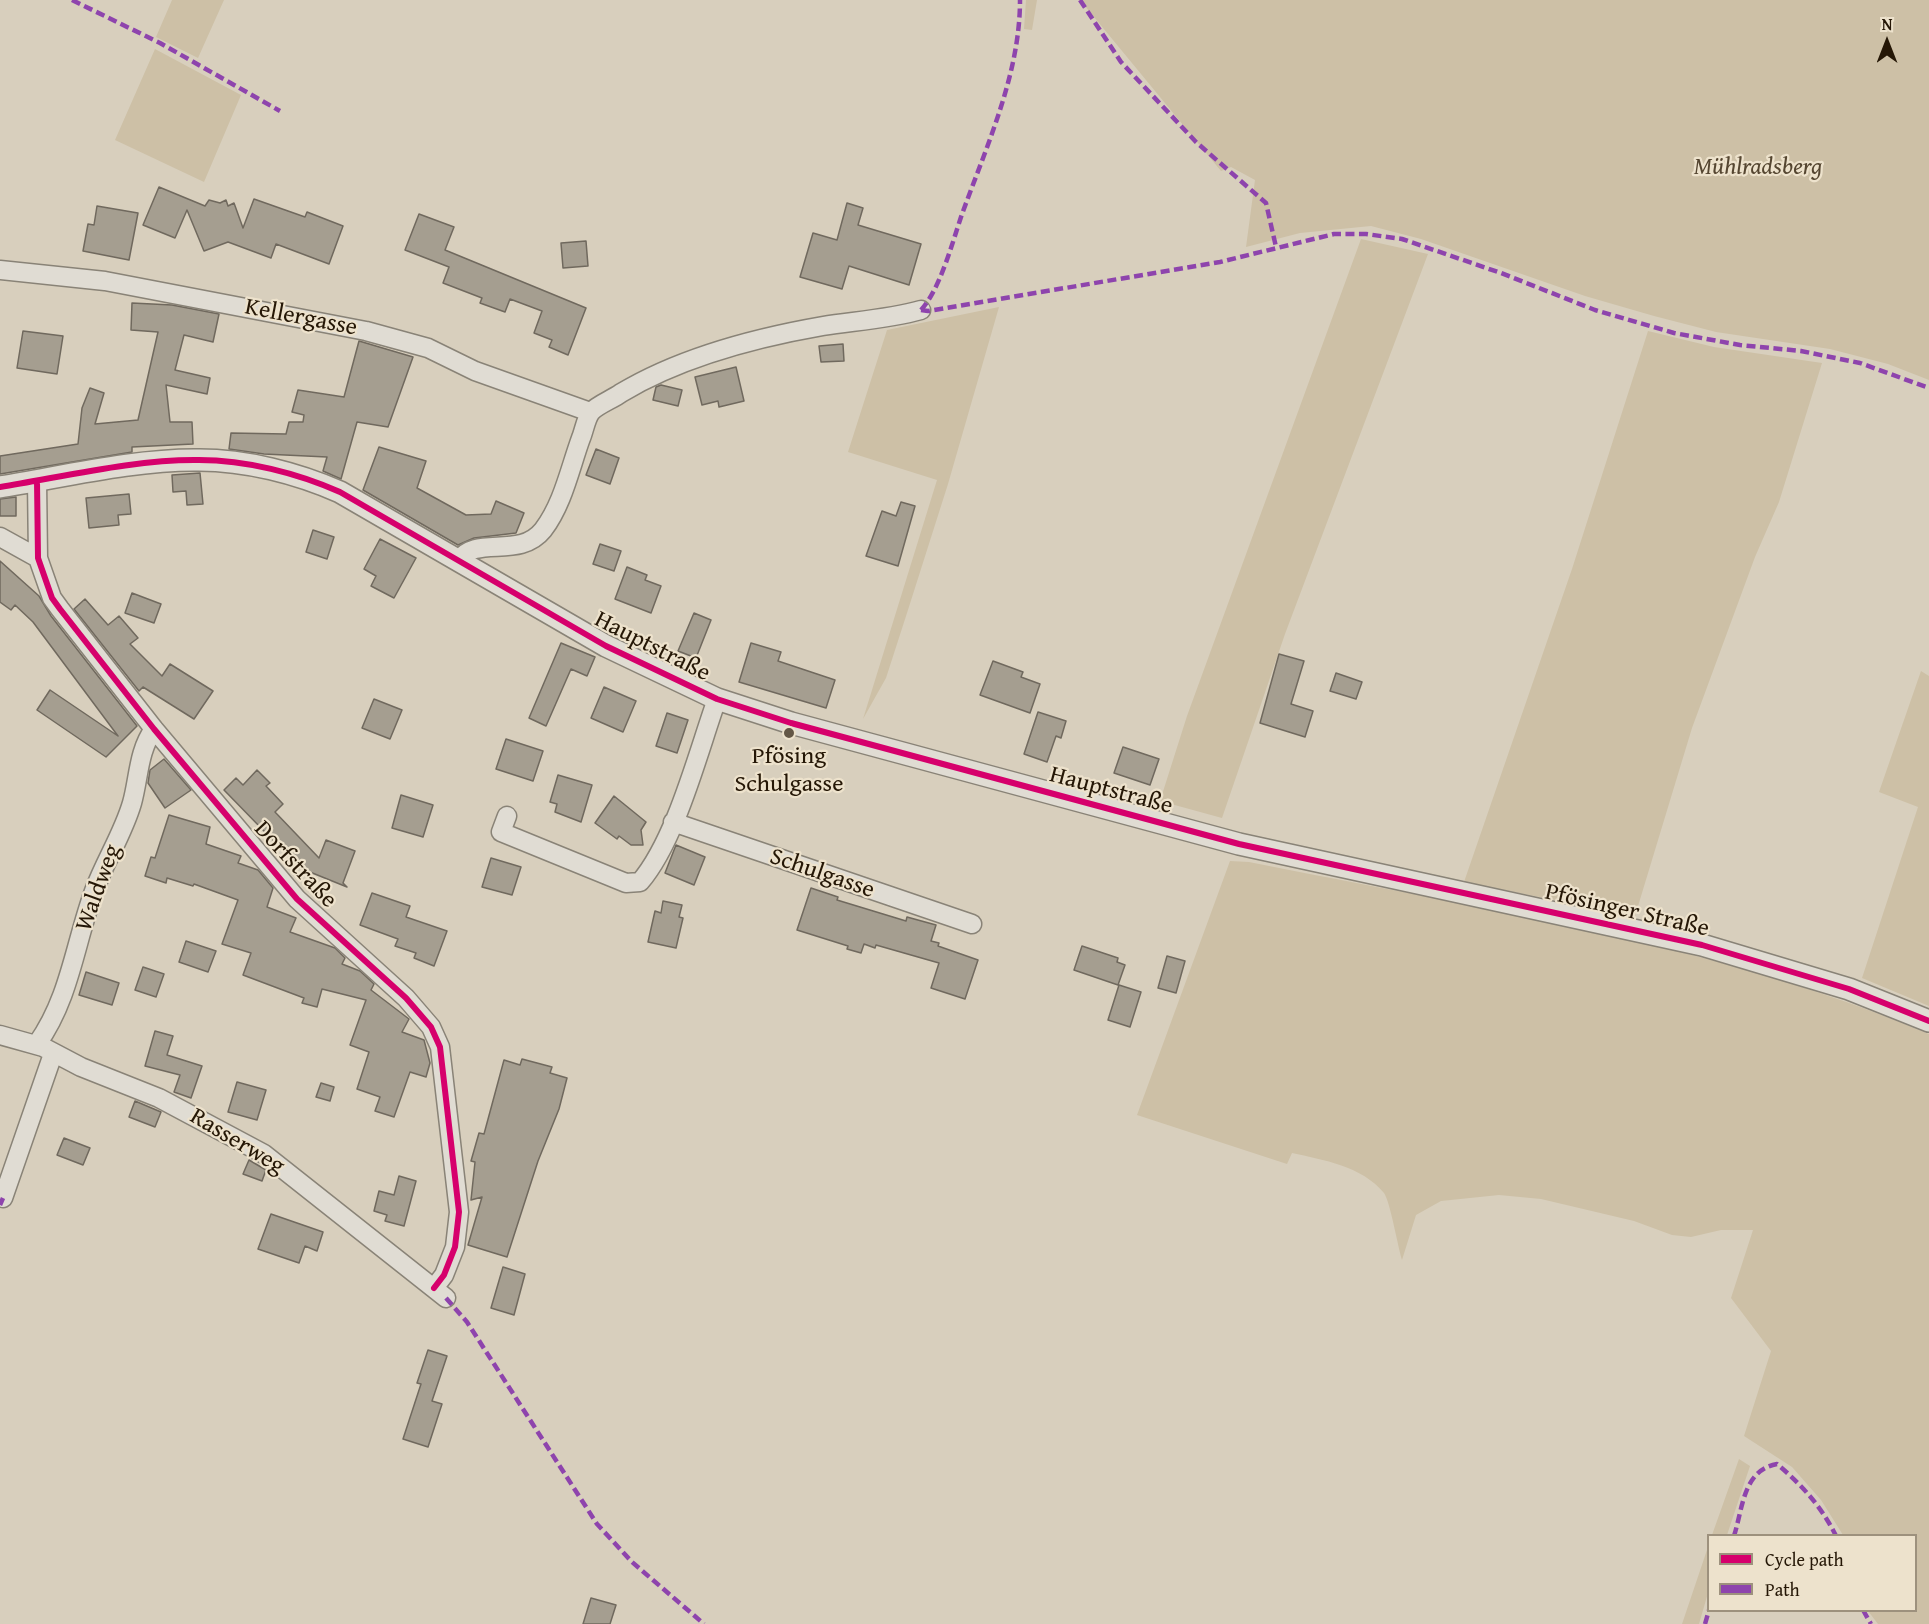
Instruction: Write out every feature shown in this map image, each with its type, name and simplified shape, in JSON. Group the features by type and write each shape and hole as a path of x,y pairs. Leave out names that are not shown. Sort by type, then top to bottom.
{"street":[{"name":"Kellergasse","path":"0,270 126,284 366,331 420,345 475,371 591,412"},
{"path":"458,561 464,552 471,549 511,547 527,543 542,531 557,505 591,412 652,375 672,366 820,327 921,310"},
{"name":"Hauptstraße","path":"0,487 171,460 230,462 284,473 334,489 606,646 717,699 791,723 1167,825 1310,859"},
{"name":"Dorfstraße","path":"37,481 38,558 52,598 154,729 297,899 406,998 421,1014 436,1037 449,1114 459,1212 455,1247 440,1293"},
{"path":"0,537 38,558"},
{"path":"507,816 501,832 626,883 640,882 650,870 673,822 717,699"},
{"name":"Waldweg","path":"3,1198 45,1049 73,968 93,894 132,803 142,753 154,729"},
{"name":"Schulgasse","path":"673,822 972,924"},
{"name":"Pfösinger Straße","path":"1310,859 1702,945 1849,989 1929,1021"},
{"name":"Rasserweg","path":"0,1035 45,1049 159,1098 264,1154 440,1293"}],"green space":[{"path":"172,0 224,0 198,58 156,37"},
{"path":"1026,0 1037,0 1032,30 1024,29"},
{"name":"Mühlradsberg","path":"1080,0 1929,0 1929,380 1888,364 1830,349 1716,332 1654,316 1585,296 1421,239 1371,226 1300,233 1246,247 1255,180 1231,167 1221,171"},
{"path":"155,49 241,95 204,182 115,140"},
{"path":"1361,239 1428,254 1285,634 1222,818 1160,801 1187,716"},
{"path":"999,307 948,484 886,678 863,719 937,480 848,452 887,330"},
{"path":"1648,331 1714,347 1822,363 1779,502 1755,557 1692,728 1635,916 1464,882 1572,569"},
{"path":"1921,671 1929,676 1929,1006 1862,978 1918,807 1879,792"},
{"path":"1230,861 1249,862 1508,913 1679,952 1764,975 1847,1002 1929,1034 1929,1624 1878,1624 1869,1612 1917,1612 1917,1534 1842,1534 1821,1500 1792,1467 1744,1436 1771,1351 1731,1298 1753,1230 1721,1230 1691,1237 1672,1235 1634,1221 1541,1199 1499,1195 1441,1201 1416,1215 1402,1260 1384,1193 1365,1176 1316,1158 1292,1153 1287,1164 1137,1115"},
{"path":"1739,1459 1750,1466 1727,1534 1712,1534"},
{"path":"1707,1550 1707,1596 1699,1624 1682,1624"}],"building":[{"path":"159,187 205,206 209,200 220,203 226,200 228,206 234,203 243,228 254,199 305,217 307,212 343,226 329,264 276,244 271,258 228,242 204,251 187,210 175,238 143,225"},
{"path":"847,203 863,208 858,225 921,244 909,285 849,266 842,289 800,277 813,233 837,240"},
{"path":"97,206 138,213 129,260 83,251 88,224 94,225"},
{"path":"419,214 454,227 445,250 586,308 568,355 549,347 552,340 534,333 542,311 510,299 505,312 480,303 482,298 443,283 449,267 405,250"},
{"path":"586,241 588,266 563,268 561,243"},
{"path":"132,303 172,305 219,314 213,342 184,335 175,370 210,378 207,394 166,385 170,422 192,422 193,444 132,447 132,452 0,474 0,456 78,444 82,408 90,388 104,393 95,424 138,420 158,332 131,330"},
{"path":"23,331 63,336 57,374 17,368"},
{"path":"359,341 413,357 388,427 357,422 341,479 323,471 327,457 264,454 229,449 231,433 286,434 289,422 303,422 304,415 292,412 298,390 344,397"},
{"path":"843,344 844,361 821,362 819,346"},
{"path":"736,367 744,401 719,407 718,401 702,405 695,377"},
{"path":"661,385 682,390 678,406 653,400 656,387"},
{"path":"379,447 426,461 417,488 466,515 491,514 496,501 524,513 516,533 474,538 458,545 363,490"},
{"path":"596,449 619,458 610,484 586,475"},
{"path":"200,473 203,504 187,505 186,491 173,492 172,475"},
{"path":"129,494 131,514 118,515 119,525 89,528 86,498"},
{"path":"16,497 16,516 0,516 0,499"},
{"path":"901,502 915,506 898,566 866,556 882,511 896,516"},
{"path":"313,530 334,537 327,559 306,552"},
{"path":"380,539 416,558 394,598 371,586 376,576 364,569"},
{"path":"600,544 621,551 614,571 593,564"},
{"path":"0,561 39,596 51,616 137,726 106,757 37,710 50,690 118,736 33,622 15,605 11,610 0,602"},
{"path":"627,567 647,575 645,580 661,586 651,613 615,599"},
{"path":"132,593 161,604 154,623 125,613"},
{"path":"85,599 108,625 119,616 138,638 130,644 162,676 170,664 213,691 194,719 143,687 139,691 74,609"},
{"path":"694,613 711,620 696,658 678,651"},
{"path":"561,643 595,657 587,676 571,669 546,726 529,718"},
{"path":"751,643 781,652 778,661 835,680 826,708 739,682"},
{"path":"1279,654 1304,661 1291,704 1313,711 1305,737 1260,723"},
{"path":"993,661 1023,672 1021,677 1040,684 1030,713 980,695"},
{"path":"1336,673 1362,682 1356,699 1330,691"},
{"path":"604,687 636,701 623,732 591,718"},
{"path":"374,699 402,710 390,739 362,728"},
{"path":"1038,712 1066,721 1061,738 1056,736 1047,762 1024,754"},
{"path":"667,713 688,720 677,753 656,746"},
{"path":"506,739 543,751 533,781 496,769"},
{"path":"1123,747 1159,759 1150,785 1114,773"},
{"path":"164,759 191,790 165,808 148,783 150,770"},
{"path":"257,770 270,783 266,786 283,804 275,812 319,858 326,840 355,851 343,883 347,887 300,868 224,790 236,778 243,785"},
{"path":"558,775 592,785 581,822 555,812 557,804 550,802"},
{"path":"401,795 433,805 423,837 392,828"},
{"path":"614,796 646,822 641,830 643,845 631,845 619,836 617,839 595,823"},
{"path":"169,815 210,827 206,844 241,856 238,863 258,870 273,888 267,907 296,918 290,932 335,948 345,958 342,964 360,971 374,984 371,990 409,1019 402,1032 424,1040 430,1063 426,1077 410,1072 394,1117 375,1111 380,1097 357,1089 369,1052 350,1045 366,1000 322,989 317,1007 302,1003 304,998 243,975 251,953 222,944 238,900 194,884 193,886 167,878 166,883 145,876 151,857 155,858"},
{"path":"676,845 705,857 694,885 665,873"},
{"path":"491,858 521,867 512,895 482,887"},
{"path":"811,888 838,897 837,900 906,921 907,917 936,925 931,941 939,943 938,946 978,960 965,999 931,988 939,963 876,945 875,948 864,944 861,953 847,949 848,946 797,930"},
{"path":"372,893 410,906 406,917 447,931 434,966 414,958 416,953 395,946 398,939 360,925"},
{"path":"663,901 682,905 679,917 683,918 676,948 648,942 655,911 661,913"},
{"path":"186,941 216,951 208,972 179,962"},
{"path":"1082,946 1118,958 1117,962 1125,965 1118,985 1074,970"},
{"path":"1167,956 1185,961 1176,993 1158,988"},
{"path":"143,967 164,974 156,997 135,990"},
{"path":"86,972 119,983 112,1005 79,995"},
{"path":"1119,985 1141,992 1130,1027 1108,1020"},
{"path":"155,1031 173,1036 167,1055 202,1066 191,1098 174,1092 180,1075 145,1066"},
{"path":"522,1059 552,1067 550,1073 567,1078 559,1109 538,1161 507,1257 468,1245 482,1197 471,1200 475,1162 471,1161 479,1133 484,1134 504,1060 520,1065"},
{"path":"237,1082 266,1090 257,1120 228,1112"},
{"path":"321,1083 334,1087 330,1101 316,1097"},
{"path":"135,1101 161,1112 155,1127 129,1117"},
{"path":"64,1138 90,1148 83,1165 57,1155"},
{"path":"249,1160 266,1170 262,1181 243,1174"},
{"path":"399,1176 416,1181 404,1226 385,1221 387,1215 374,1211 379,1191 394,1195"},
{"path":"271,1214 323,1232 317,1251 305,1246 299,1263 258,1249"},
{"path":"503,1267 525,1274 514,1315 491,1308"},
{"path":"428,1350 447,1356 432,1401 442,1404 428,1447 403,1439 421,1384 417,1383"},
{"path":"591,1598 616,1605 610,1624 583,1624"}],"marked path":[{"path":"72,0 160,43 280,111"},
{"path":"921,310 928,301 945,266 1000,110 1014,56 1020,0"},
{"path":"1080,0 1121,62 1196,142 1266,203 1276,247"},
{"path":"921,310 928,311 1220,262 1334,234 1366,234 1402,239 1501,273 1595,310 1674,333 1740,345 1801,351 1860,363 1929,388"},
{"path":"0,1205 3,1198"},
{"path":"446,1298 467,1322 597,1524 632,1562 704,1624"},
{"path":"1735,1534 1751,1482 1757,1474 1777,1464 1810,1497 1835,1534"},
{"path":"1705,1624 1708,1612"},
{"path":"1864,1612 1871,1624"}],"cycle path":[{"path":"0,487 99,469 175,460 235,462 271,469 340,492 606,646 717,699 791,723 1239,844 1702,945 1849,989 1929,1021"},
{"path":"37,481 38,558 52,598 154,729 297,899 406,998 431,1027 440,1047 459,1212 455,1247 444,1275 434,1288"}],"place":[{"name":"Pfösing Schulgasse","path":"789,733"}]}
